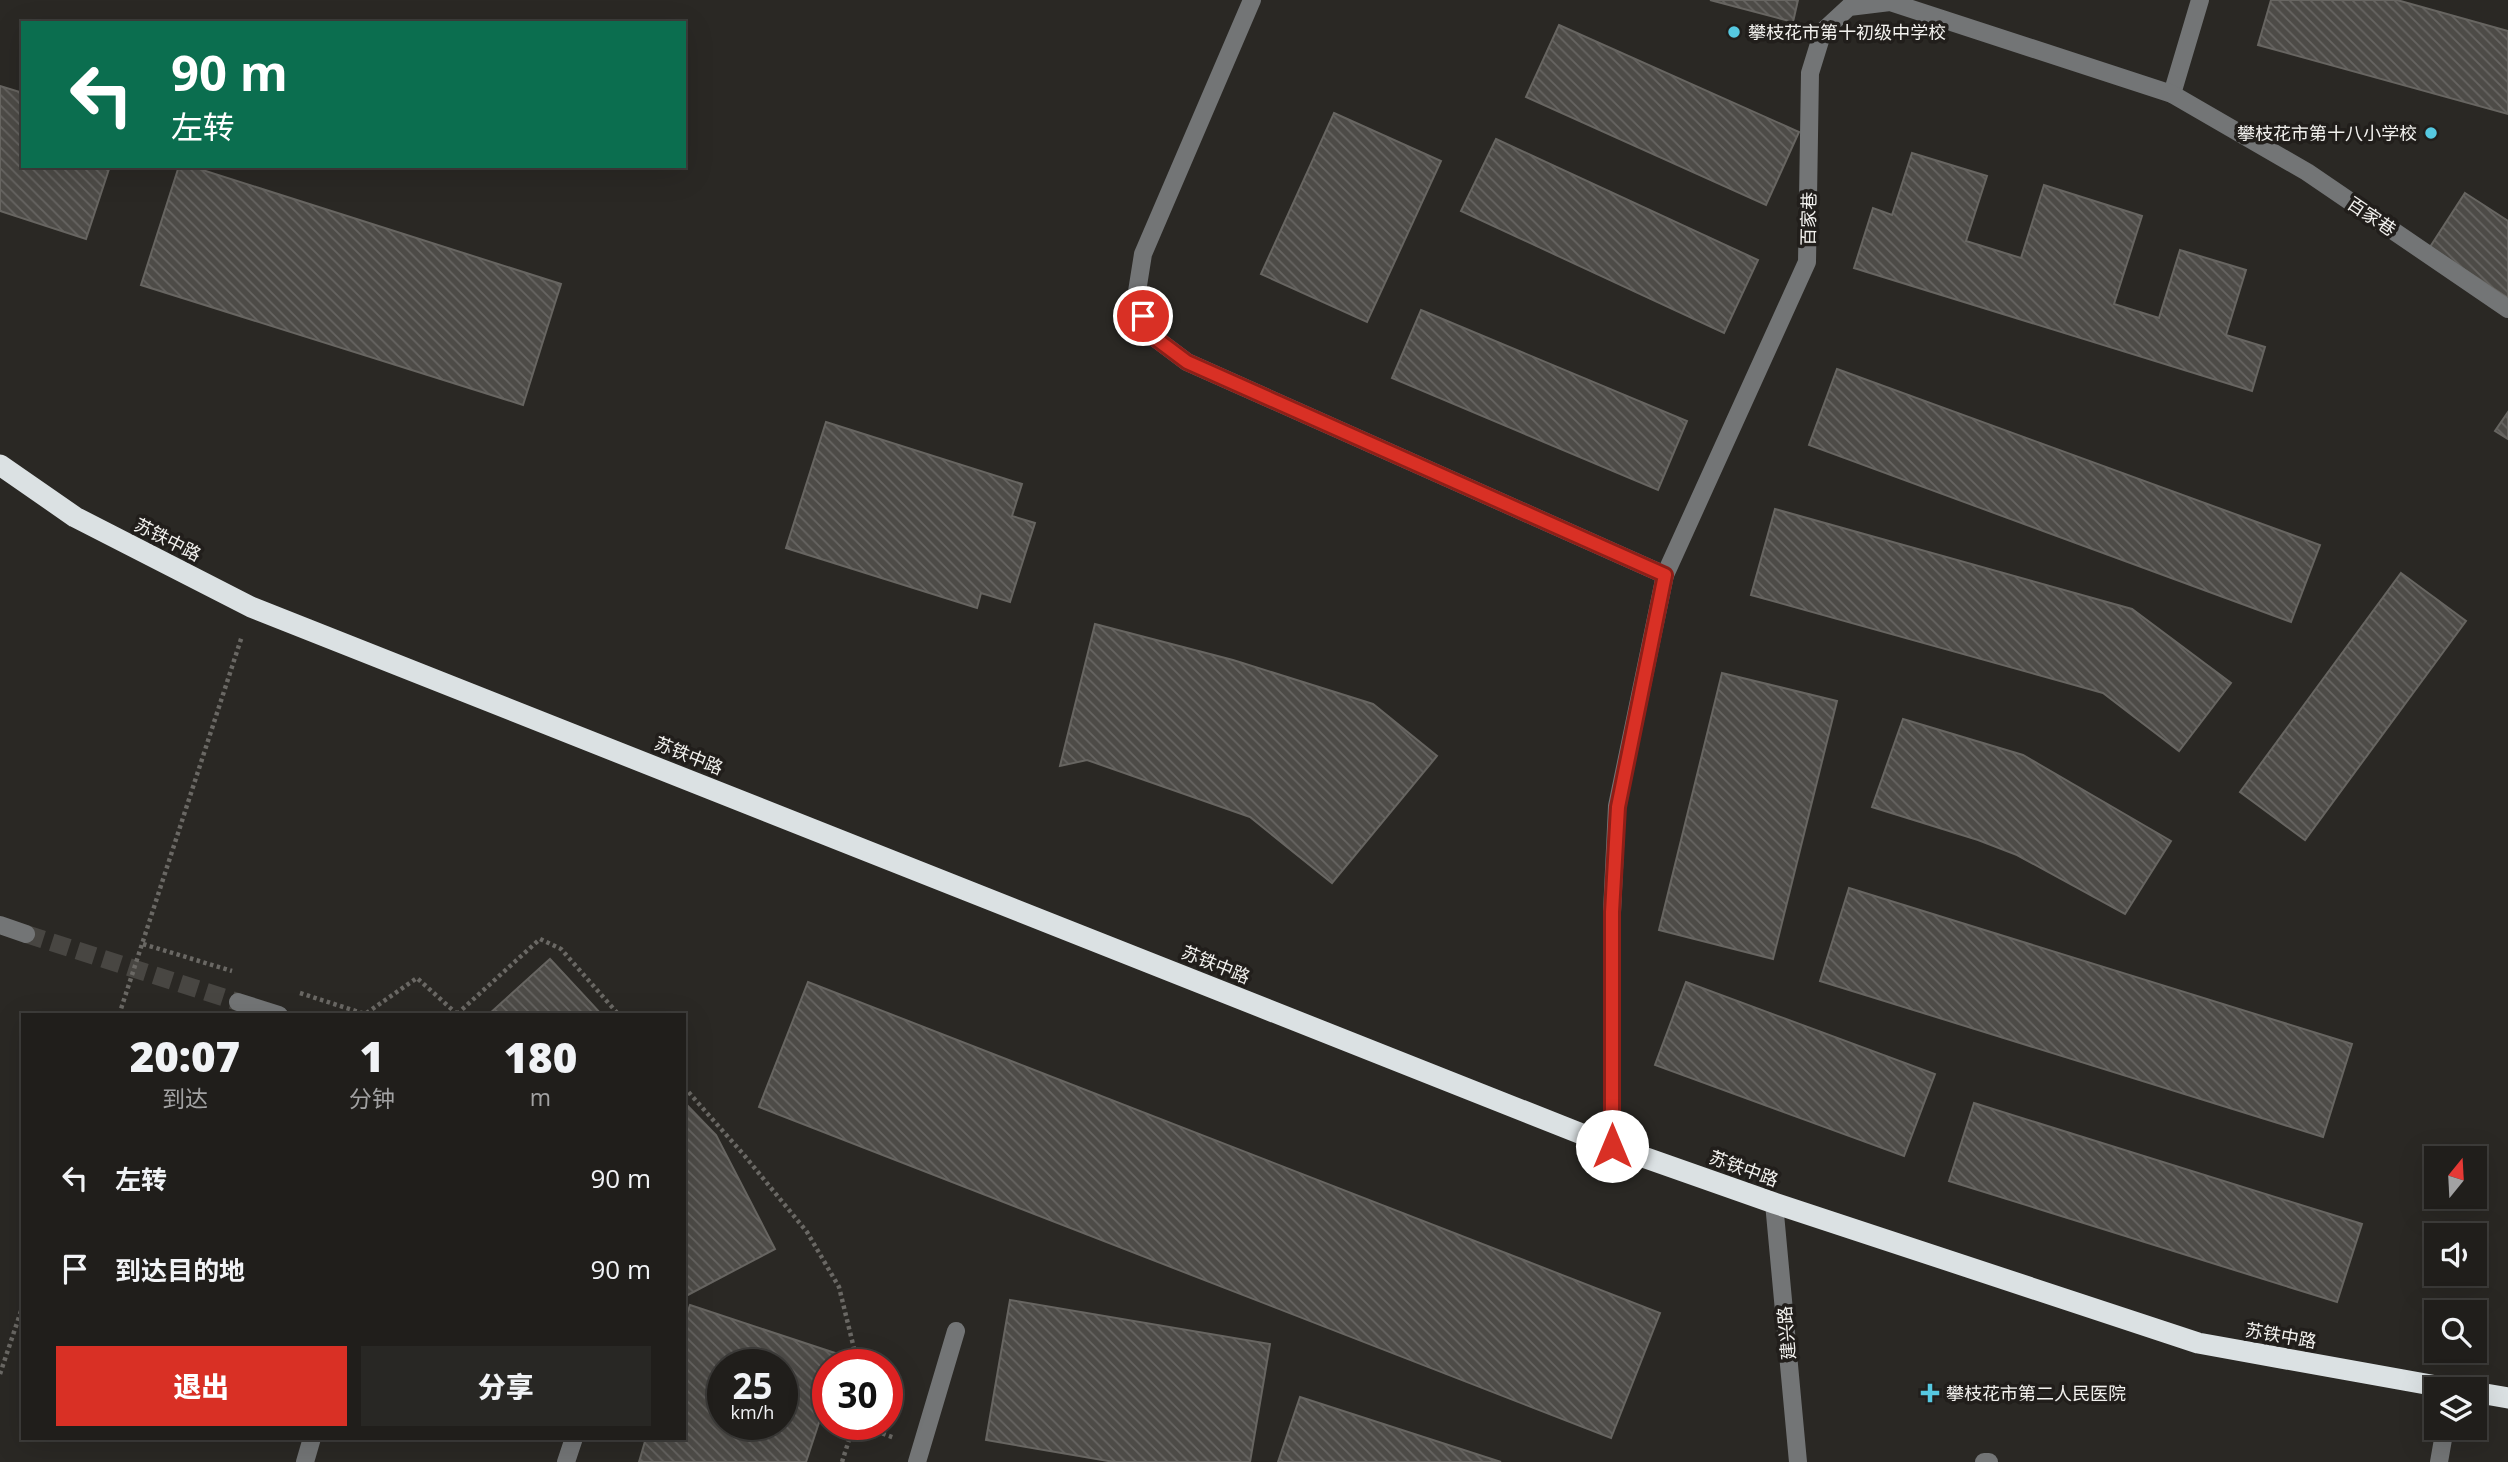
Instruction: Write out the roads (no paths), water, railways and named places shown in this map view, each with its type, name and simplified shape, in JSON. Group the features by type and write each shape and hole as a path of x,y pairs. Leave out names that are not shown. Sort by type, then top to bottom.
{"highway":[{"name":"苏铁中路","path":"0,465 75,517 251,607 1612,1146 1774,1203 2198,1343 2424,1384"},
{"path":"2487,1394 2508,1398"}],"street":[{"path":"1252,0 1143,254 1136,298 1151,335 1187,362 1665,575"},
{"path":"2172,94 2200,0"},
{"name":"百家巷","path":"1612,1146 1612,912 1618,807 1665,575 1807,262 1810,73 1823,32 1849,7 1890,2 2172,94 2307,172 2508,309"},
{"path":"0,925 26,934"},
{"path":"238,1002 273,1013"},
{"name":"建兴路","path":"1774,1203 1798,1462"},
{"path":"920,1455 956,1331"},
{"path":"305,1462 311,1440"},
{"path":"566,1462 573,1440"},
{"path":"2439,1462 2443,1440"}],"tunnel":[{"path":"26,934 238,1002"}],"place":[{"name":"攀枝花市第十初级中学校","path":"1734,32"},
{"name":"攀枝花市第十八小学校","path":"2431,133"},
{"name":"攀枝花市第二人民医院","path":"1930,1393"}]}
